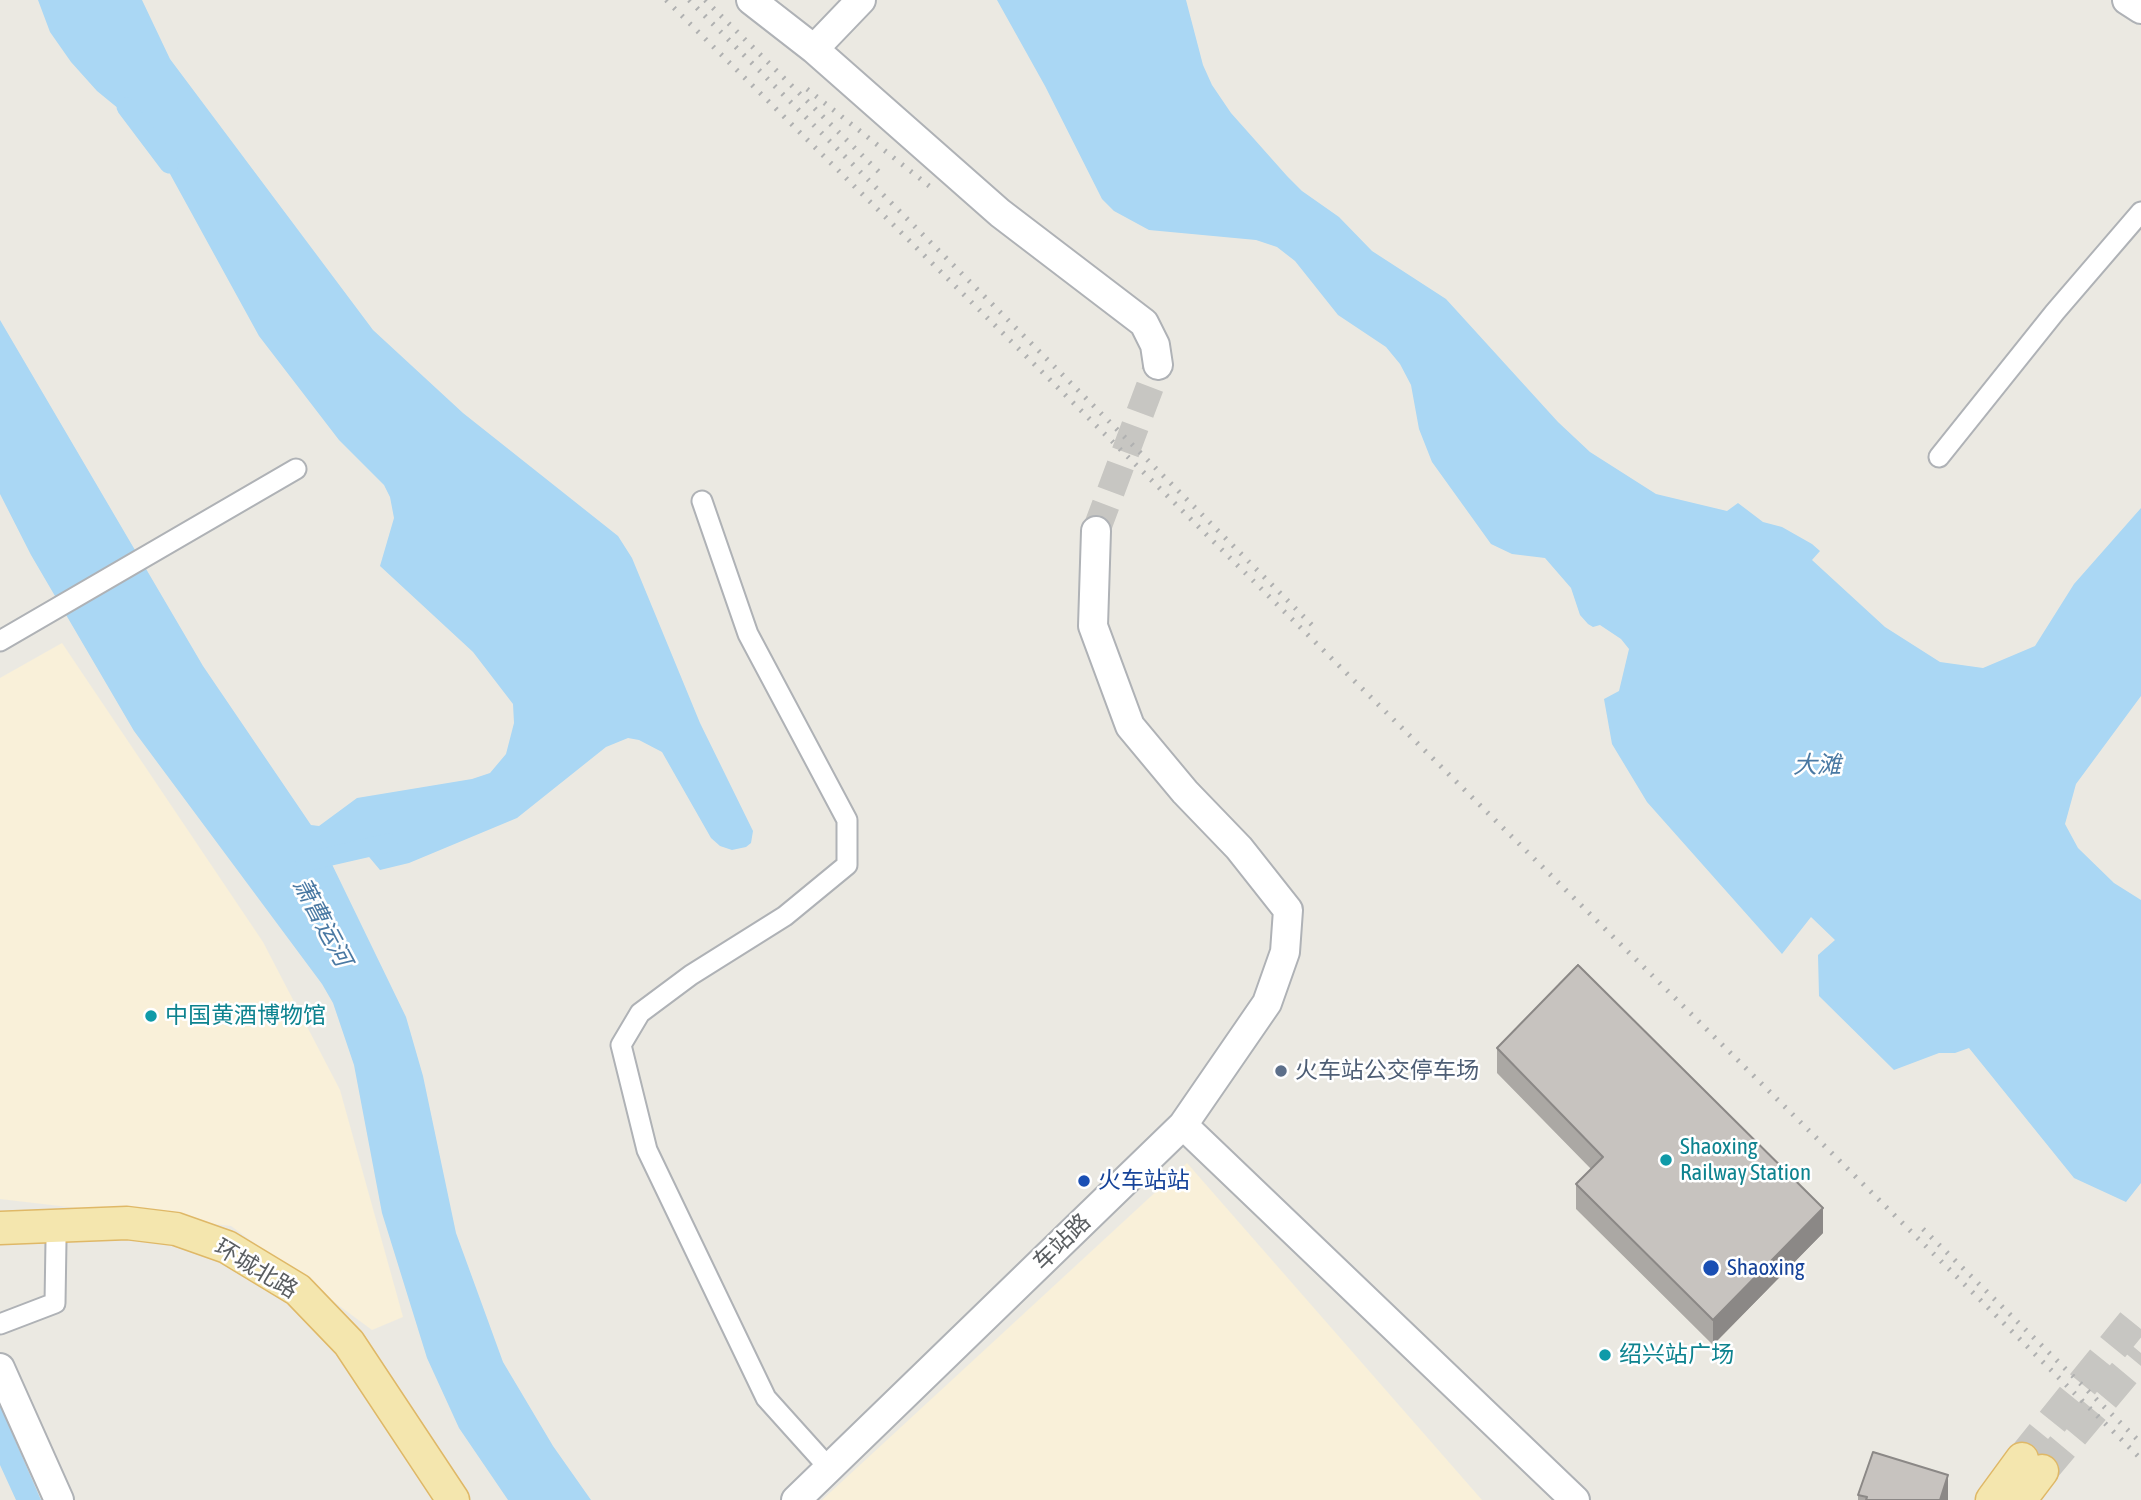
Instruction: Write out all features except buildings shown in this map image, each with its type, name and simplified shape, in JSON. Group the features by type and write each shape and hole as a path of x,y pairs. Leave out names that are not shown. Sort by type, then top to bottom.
{"main road":[{"name":"环城北路","path":"0,1228 127,1223 176,1229 226,1247 298,1290 349,1343 453,1500"},
{"name":"环城北路","path":"0,1242 121,1237 173,1244 223,1257 291,1298 341,1350 439,1500"},
{"path":"1992,1500 2032,1465 2020,1500"}],"street":[{"path":"751,0 814,49 1000,213 1144,323 1155,345 1158,365"},
{"path":"814,49 861,0"},
{"path":"2127,0 2141,9"},
{"path":"1939,457 2055,312 2141,212"},
{"path":"0,641 296,469"},
{"path":"702,501 748,634 847,820 847,865 785,916 691,975 640,1013 621,1045 647,1150 765,1398 829,1468"},
{"name":"车站路","path":"796,1500 1183,1125 1266,1003 1285,951 1288,910 1239,848 1185,792 1130,726 1093,626 1096,531"},
{"path":"1183,1125 1575,1500"},
{"path":"0,1324 55,1303 56,1241"},
{"path":"0,1368 59,1500"}],"shaded area":[{"name":"中国黄酒博物馆","path":"62,643 263,942 340,1090 403,1317 372,1330 231,1226 0,1199 0,678"},
{"path":"1187,1163 1482,1500 822,1500"}],"water":[{"name":"萧曹运河","path":"38,0 142,0 170,59 373,330 463,413 618,536 632,558 700,723 753,831 751,843 746,847 732,850 720,846 711,838 662,752 639,740 628,738 606,747 517,818 409,863 380,870 359,845 327,854 406,1017 423,1076 456,1233 503,1362 553,1446 591,1500 508,1500 459,1428 427,1358 382,1213 354,1065 333,1003 322,984 134,731 31,555 0,494 0,320 203,666 311,825 319,826 357,798 472,779 490,773 506,754 514,723 513,704 473,652 380,566 394,518 390,497 384,485 339,440 259,336 147,132 97,91 71,62 50,32"},
{"name":"大滩","path":"997,0 1186,0 1203,65 1212,85 1231,113 1287,176 1302,191 1339,217 1372,251 1446,299 1558,422 1590,452 1656,494 1727,511 1738,503 1763,522 1782,527 1812,544 1820,551 1812,560 1885,627 1940,662 1983,668 2035,646 2074,584 2141,508 2141,696 2076,784 2065,824 2078,848 2114,883 2141,900 2141,1183 2126,1202 2074,1178 1969,1048 1955,1053 1939,1053 1894,1070 1819,996 1818,955 1835,940 1811,917 1782,954 1647,802 1612,744 1604,699 1619,691 1629,649 1621,639 1600,625 1593,627 1588,624 1580,615 1571,588 1545,558 1512,554 1491,544 1432,462 1419,429 1411,385 1400,364 1386,347 1338,315 1295,261 1277,247 1256,240 1149,230 1114,211 1102,199 1045,86"},
{"path":"0,1399 41,1500 16,1500 0,1465"}],"waterway":[{"path":"126,107 169,164"},
{"path":"305,862 388,843"}],"tunnel":[{"path":"1096,531 1158,365"},
{"path":"2022,1459 2141,1312"},
{"path":"2042,1471 2141,1353"}],"railway":[{"path":"666,0 2141,1459"},
{"path":"689,0 1316,629"},
{"path":"705,0 880,173"},
{"path":"807,89 933,189"},
{"path":"1923,1229 2141,1443"}],"place":[{"name":"中国黄酒博物馆","path":"151,1016"},
{"name":"火车站公交停车场","path":"1281,1071"},
{"name":"Shaoxing Railway Station","path":"1666,1160"},
{"name":"火车站站","path":"1084,1181"},
{"name":"Shaoxing","path":"1711,1268"},
{"name":"绍兴站广场","path":"1605,1355"}]}
